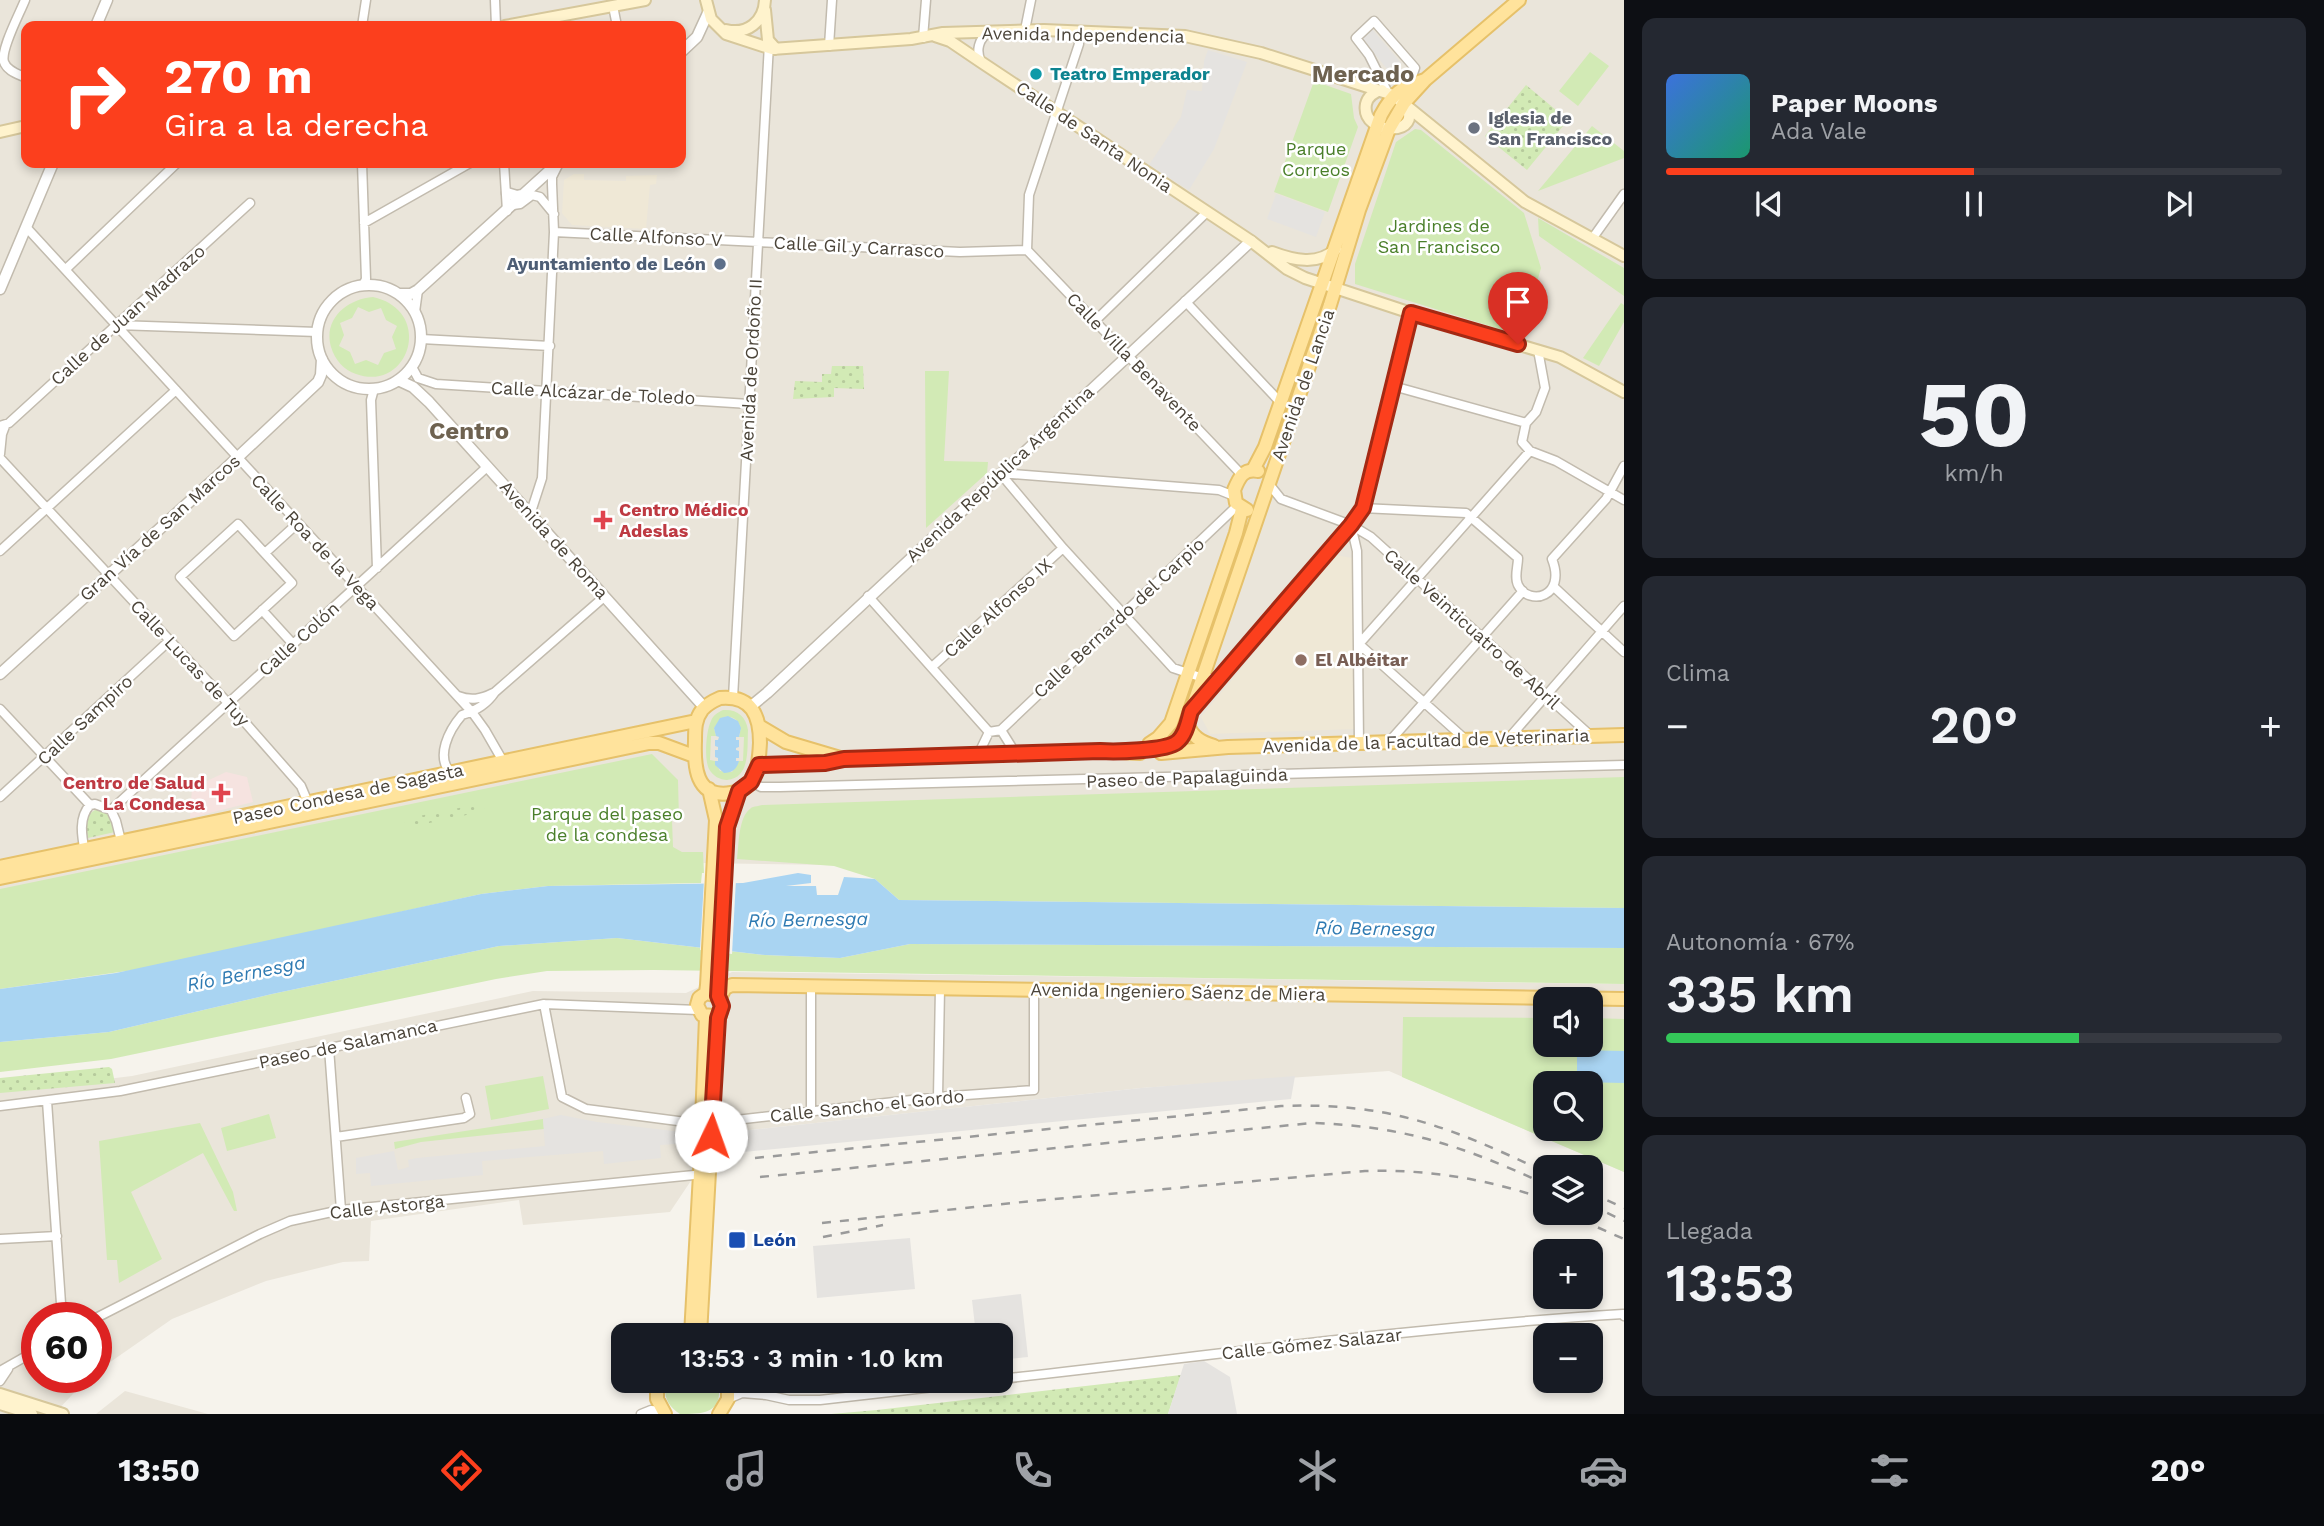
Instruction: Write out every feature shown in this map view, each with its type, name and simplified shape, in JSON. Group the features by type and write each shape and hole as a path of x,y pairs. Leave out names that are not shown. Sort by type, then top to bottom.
{"main road":[{"path":"551,21 645,0"},
{"path":"706,0 708,13 730,36 771,47 764,4"},
{"path":"1383,127 1425,80 1519,0"},
{"path":"720,28 734,32 749,29 759,20 764,4"},
{"name":"Avenida Independencia","path":"771,47 829,46 923,38 943,33 1025,30 1185,36 1220,42 1387,92 1525,202 1624,256"},
{"name":"Calle de Santa Nonia","path":"935,36 950,41 1263,249"},
{"path":"1383,127 1369,119 1366,107 1370,97 1425,80"},
{"path":"1383,127 1387,92"},
{"path":"0,132 21,127"},
{"name":"Avenida de Lancia","path":"1177,742 1203,678 1336,286 1383,127"},
{"name":"Avenida de Lancia","path":"1149,744 1171,723 1238,503 1234,490 1265,447 1331,254 1383,127"},
{"path":"1263,249 1293,259 1312,260 1331,254 1351,236"},
{"path":"1263,249 1287,269 1411,313 1560,358 1624,392"},
{"path":"1331,254 1329,271 1336,286"},
{"name":"Avenida de Lancia","path":"1248,472 1263,474 1269,484"},
{"path":"1238,503 1252,510 1262,503"},
{"path":"709,789 727,794 739,791 751,782 759,765 759,726 755,713 750,707 733,698 720,698 704,707 696,721 696,774 709,789 716,820 720,872"},
{"path":"1189,718 1191,734 1214,746"},
{"name":"Paseo Condesa de Sagasta","path":"312,807 463,781 504,767 696,721"},
{"path":"1171,723 1171,731 1177,742 1192,751"},
{"name":"Avenida de la Facultad de Veterinaria","path":"759,726 786,742 844,759"},
{"name":"Avenida de la Facultad de Veterinaria","path":"759,765 825,763 844,759 1100,751 1192,751 1228,747 1624,736"},
{"path":"1131,752 1141,748 1166,747 1177,742"},
{"name":"Avenida de la Facultad de Veterinaria","path":"1100,751 1177,742 1228,747"},
{"name":"Paseo Condesa de Sagasta","path":"0,867 122,847 312,807 451,773 649,743 659,743 694,756"},
{"path":"706,1123 722,1006 715,996 720,872 727,827 739,791"},
{"name":"Paseo Condesa de Sagasta","path":"0,878 85,854"},
{"path":"701,1323 706,1123 702,1013 697,1001 715,996 732,985 716,964"},
{"name":"Avenida Ingeniero Sáenz de Miera","path":"732,985 1624,999"},
{"path":"702,1013 713,1017 719,1013"},
{"path":"692,1323 704,1174"},
{"path":"657,1393 664,1413"},
{"path":"719,1414 728,1399 728,1393"},
{"path":"2,1398 32,1414"},
{"path":"2,1398 63,1414"}],"street":[{"path":"21,76 9,70 3,62 3,51 26,0"},
{"path":"98,21 107,0"},
{"path":"363,21 366,0"},
{"path":"495,0 496,21"},
{"path":"829,46 832,0"},
{"path":"923,38 926,0"},
{"path":"1025,30 1031,0"},
{"path":"613,6 616,21"},
{"path":"686,47 697,37 708,13"},
{"path":"1387,92 1356,38 1374,21 1415,68 1409,85"},
{"path":"981,62 978,49 983,37 992,31"},
{"path":"1027,250 1029,195 1079,44 1077,32"},
{"name":"Avenida de Ordoño II","path":"733,698 771,47"},
{"path":"0,289 51,168"},
{"path":"66,269 172,168"},
{"path":"362,168 366,279 363,285"},
{"path":"364,223 461,168"},
{"path":"504,168 510,208"},
{"path":"418,290 414,302 421,339 417,358 398,380 374,389 361,388 339,380 318,382 322,359 317,332 319,321 331,301 340,293 363,285 377,285 399,294 411,294 418,290 554,168"},
{"path":"530,515 542,478 554,232 552,177 556,168"},
{"path":"507,193 517,196 526,194"},
{"path":"1592,239 1624,194"},
{"path":"510,208 532,195 540,197 554,214"},
{"name":"Calle de Juan Madrazo","path":"0,456 3,426 250,203"},
{"path":"1095,321 1208,212"},
{"name":"Calle Roa de la Vega","path":"26,227 472,712 485,730 504,767"},
{"name":"Calle Alfonso V","path":"554,232 758,242"},
{"name":"Avenida República Argentina","path":"750,707 1251,241"},
{"name":"Calle Gil y Carrasco","path":"758,242 960,252 1027,250"},
{"name":"Calle Villa Benavente","path":"1027,250 1128,355 1248,472"},
{"path":"399,294 415,312"},
{"path":"1185,301 1280,402"},
{"path":"1189,718 1363,508 1411,313"},
{"path":"117,325 317,332"},
{"path":"421,339 550,346"},
{"path":"1538,351 1545,388 1536,412 1526,423 1522,442 1530,451 1556,461 1624,500"},
{"path":"322,359 339,380"},
{"path":"412,367 418,378 436,384 428,394 429,402"},
{"name":"Avenida de Roma","path":"398,380 413,387 429,402 704,707"},
{"name":"Gran Vía de San Marcos","path":"0,674 318,382"},
{"name":"Calle Alcázar de Toledo","path":"436,384 749,404"},
{"path":"1393,386 1526,423"},
{"path":"374,389 371,400 377,568"},
{"path":"0,551 176,390"},
{"path":"1359,644 1530,451"},
{"name":"Calle Lucas de Tuy","path":"0,456 301,786 312,807"},
{"path":"1363,508 1466,513 1518,558 1516,576 1523,592 1544,595 1554,587 1557,573 1552,559 1610,492 1624,466"},
{"name":"Calle Colón","path":"111,810 487,467"},
{"path":"1000,473 1219,490 1238,503"},
{"path":"1000,473 1063,548 1173,668 1203,678 1220,678"},
{"path":"1262,503 1281,499 1269,484"},
{"name":"Calle Veinticuatro de Abril","path":"1281,499 1351,525 1371,537 1591,736"},
{"name":"Calle Bernardo del Carpio","path":"1001,730 1238,503"},
{"path":"265,553 298,523"},
{"path":"238,524 292,583 262,610 234,636 180,577 238,524"},
{"path":"1351,525 1357,551 1359,744"},
{"name":"Calle Alfonso IX","path":"932,667 1063,548"},
{"path":"1554,587 1624,652"},
{"path":"1388,743 1523,592"},
{"path":"868,596 989,732"},
{"path":"463,781 451,773 444,763 448,739 462,715 488,702 495,692 604,597"},
{"path":"1508,739 1624,606"},
{"path":"262,610 293,643"},
{"name":"Calle Sampiro","path":"0,797 169,641"},
{"path":"1359,644 1466,740"},
{"path":"457,696 466,699 481,698 495,692"},
{"path":"0,709 90,805"},
{"path":"989,732 1001,730 1016,754"},
{"path":"978,755 989,732"},
{"name":"Paseo de Papalaguinda","path":"751,782 761,787 780,788 1624,765"},
{"path":"85,854 83,815 90,805 95,804 111,810 122,847"},
{"path":"811,986 811,1112"},
{"path":"938,1097 940,988"},
{"name":"Calle Sancho el Gordo","path":"544,1004 562,1097 586,1109 706,1123 938,1097 1034,1090 1034,989"},
{"name":"Paseo de Salamanca","path":"0,1105 120,1091 544,1004 702,1013"},
{"path":"330,1048 341,1210"},
{"path":"336,1137 464,1118 470,1114 466,1098"},
{"path":"47,1101 61,1302"},
{"name":"Calle Astorga","path":"112,1310 260,1234 290,1222 341,1210 704,1174"},
{"path":"0,1239 57,1236"},
{"name":"Calle Gómez Salazar","path":"1013,1378 1325,1342 1623,1315"},
{"path":"0,1371 21,1358"},
{"path":"2,1398 1,1377 18,1360"},
{"path":"728,1399 742,1393 789,1400 820,1400 881,1393"},
{"path":"762,1393 766,1395"},
{"path":"640,1414 651,1410 664,1413"}],"shaded area":[{"path":"0,0 1624,0 1624,876 697,863 0,956"},
{"path":"1371,28 1402,64 1387,69 1361,37"},
{"path":"1208,50 1247,62 1214,149 1189,190 1149,165 1181,117 1187,90 1202,91 1204,61"},
{"path":"574,174 584,174 584,180 626,181 626,176 657,175 656,184 650,185 646,229 572,225 562,213 564,180"},
{"path":"1276,194 1325,212 1316,237 1267,219"},
{"name":"El Albéitar","path":"1336,555 1352,558 1355,729 1210,734 1201,717"},
{"name":"Centro de Salud La Condesa","path":"226,772 247,777 253,802 190,818 192,788"},
{"path":"732,972 1624,984 1624,1172 1603,1163 1603,1155 1584,1155 1552,1141 1603,1141 1603,1071 1533,1071 1533,1133 1389,1071 1141,1088 723,1133 670,1212 523,1225 519,1200 371,1221 369,1261 343,1262 266,1281 172,1319 112,1361 112,1302 21,1302 21,1393 74,1393 54,1414 0,1414 0,1092 132,1076 533,991 686,993"},
{"path":"1295,1076 1291,1099 722,1154 722,1133 1141,1088"},
{"path":"561,1115 690,1133 690,1143 660,1145 661,1158 604,1164 603,1151 482,1161 483,1175 371,1186 370,1173 356,1174 356,1158 394,1151 398,1170 409,1167 408,1160 417,1158 545,1146 543,1119"},
{"path":"910,1238 915,1289 817,1298 813,1246"},
{"path":"1021,1294 1028,1357 1013,1359 1013,1323 975,1323 972,1300"},
{"path":"1204,1361 1230,1377 1237,1414 1168,1414 1184,1364"},
{"path":"125,1391 208,1414 96,1414"}],"green space":[{"path":"1590,52 1609,66 1578,106 1559,91"},
{"name":"Parque Correos","path":"1314,81 1351,94 1358,127 1328,212 1274,192"},
{"path":"1526,85 1568,120 1527,170 1485,136"},
{"path":"1592,126 1624,151 1624,158 1538,191"},
{"name":"Jardines de San Francisco","path":"1415,129 1421,130 1524,213 1541,268 1522,336 1355,284 1355,264 1396,142"},
{"path":"1538,218 1624,268 1624,296 1539,236"},
{"path":"373,297 392,305 404,318 409,333 408,348 401,362 390,372 374,377 356,374 344,367 333,352 329,337 339,312 363,299","holes":["358,307 369,312 381,308 386,320 397,326 392,337 396,349 384,353 378,365 366,360 355,364 350,352 339,346 344,335 340,323 352,318"]},
{"path":"1621,303 1624,305 1624,322 1599,366 1583,358"},
{"path":"832,366 863,366 864,389 834,388 834,397 793,399 795,381 822,382 822,374 831,374"},
{"path":"925,371 949,371 944,461 988,462 987,473 926,528"},
{"path":"723,710 740,714 748,730 744,768 735,778 727,780 713,774 706,759 709,726 713,717","holes":["724,717 736,719 740,729 739,737 744,737 743,761 739,761 732,772 720,771 715,761 710,760 711,736 716,736 714,728"]},
{"name":"Parque del paseo de la condesa","path":"652,754 678,780 679,820 672,820 673,847 682,852 703,852 704,873 701,883 548,886 481,894 148,968 0,989 0,889"},
{"path":"1624,777 1624,908 899,900 875,879 834,866 737,859 744,818 751,808 763,805"},
{"path":"484,803 485,811 406,828 404,819"},
{"path":"97,809 111,814 115,832 88,838 88,817"},
{"path":"617,938 765,955 840,958 910,944 1624,948 1624,984 654,970 547,971 496,979 111,1059 0,1072 0,1042 109,1032 499,946"},
{"path":"1403,1017 1533,1018 1533,1057 1603,1057 1603,1018 1624,1019 1624,1172 1603,1163 1603,1155 1584,1155 1552,1141 1603,1141 1603,1071 1533,1071 1533,1133 1402,1077"},
{"path":"109,1067 112,1069 115,1083 0,1093 0,1078"},
{"path":"543,1076 549,1109 491,1120 485,1086"},
{"path":"269,1114 276,1138 227,1151 221,1128"},
{"path":"543,1119 544,1129 421,1142 395,1149 394,1142"},
{"path":"200,1123 233,1192 237,1211 234,1211 203,1153 131,1192 162,1259 119,1283 117,1260 107,1260 99,1141"},
{"path":"1181,1375 1168,1414 831,1414 877,1410"},
{"path":"665,1393 719,1393 715,1406 705,1412 680,1414 667,1400"}],"water":[{"path":"728,716 738,721 741,728 739,737 736,737 736,740 739,740 736,750 739,751 739,758 736,758 736,761 739,761 734,770 724,773 715,765 718,758 715,757 715,750 718,750 718,747 715,746 715,740 719,737 716,736 714,728 720,718"},
{"name":"Río Bernesga","path":"798,873 811,875 811,883 786,886 816,886 817,895 838,895 844,877 875,879 899,900 1624,908 1624,948 910,944 840,958 765,955 617,938 499,946 109,1032 0,1042 0,989 116,973 481,894 548,886 743,883"},
{"path":"1603,1051 1624,1051 1624,1083 1603,1083 1603,1071 1577,1071 1577,1057 1603,1057"}],"pier":[{"path":"736,879 732,954 700,950 704,880"}],"railway":[{"path":"755,1158 1281,1106 1319,1106 1354,1108 1418,1121 1479,1142 1533,1167"},
{"path":"760,1177 1312,1123 1376,1128 1432,1140 1533,1179"},
{"path":"822,1223 1365,1171 1456,1177 1533,1195"},
{"path":"1603,1198 1624,1208"},
{"path":"1603,1211 1624,1221"},
{"path":"823,1237 883,1225"},
{"path":"1592,1225 1624,1239"}],"place":[{"name":"Teatro Emperador","path":"1036,74"},
{"name":"Iglesia de San Francisco","path":"1474,128"},
{"name":"Ayuntamiento de León","path":"720,264"},
{"name":"Centro Médico Adeslas","path":"603,520"},
{"name":"El Albéitar","path":"1301,660"},
{"name":"Centro de Salud La Condesa","path":"221,793"},
{"name":"León","path":"737,1240"}],"district":[{"name":"Mercado","path":"1363,74"},
{"name":"Centro","path":"469,431"}],"route":[{"path":"711,1136 718,1018 722,1006 718,996 727,827 739,791 751,782 759,765 825,763 844,759 1131,752 1141,748 1166,747 1177,742 1184,732 1191,711 1363,508 1411,313 1518,344"}]}
